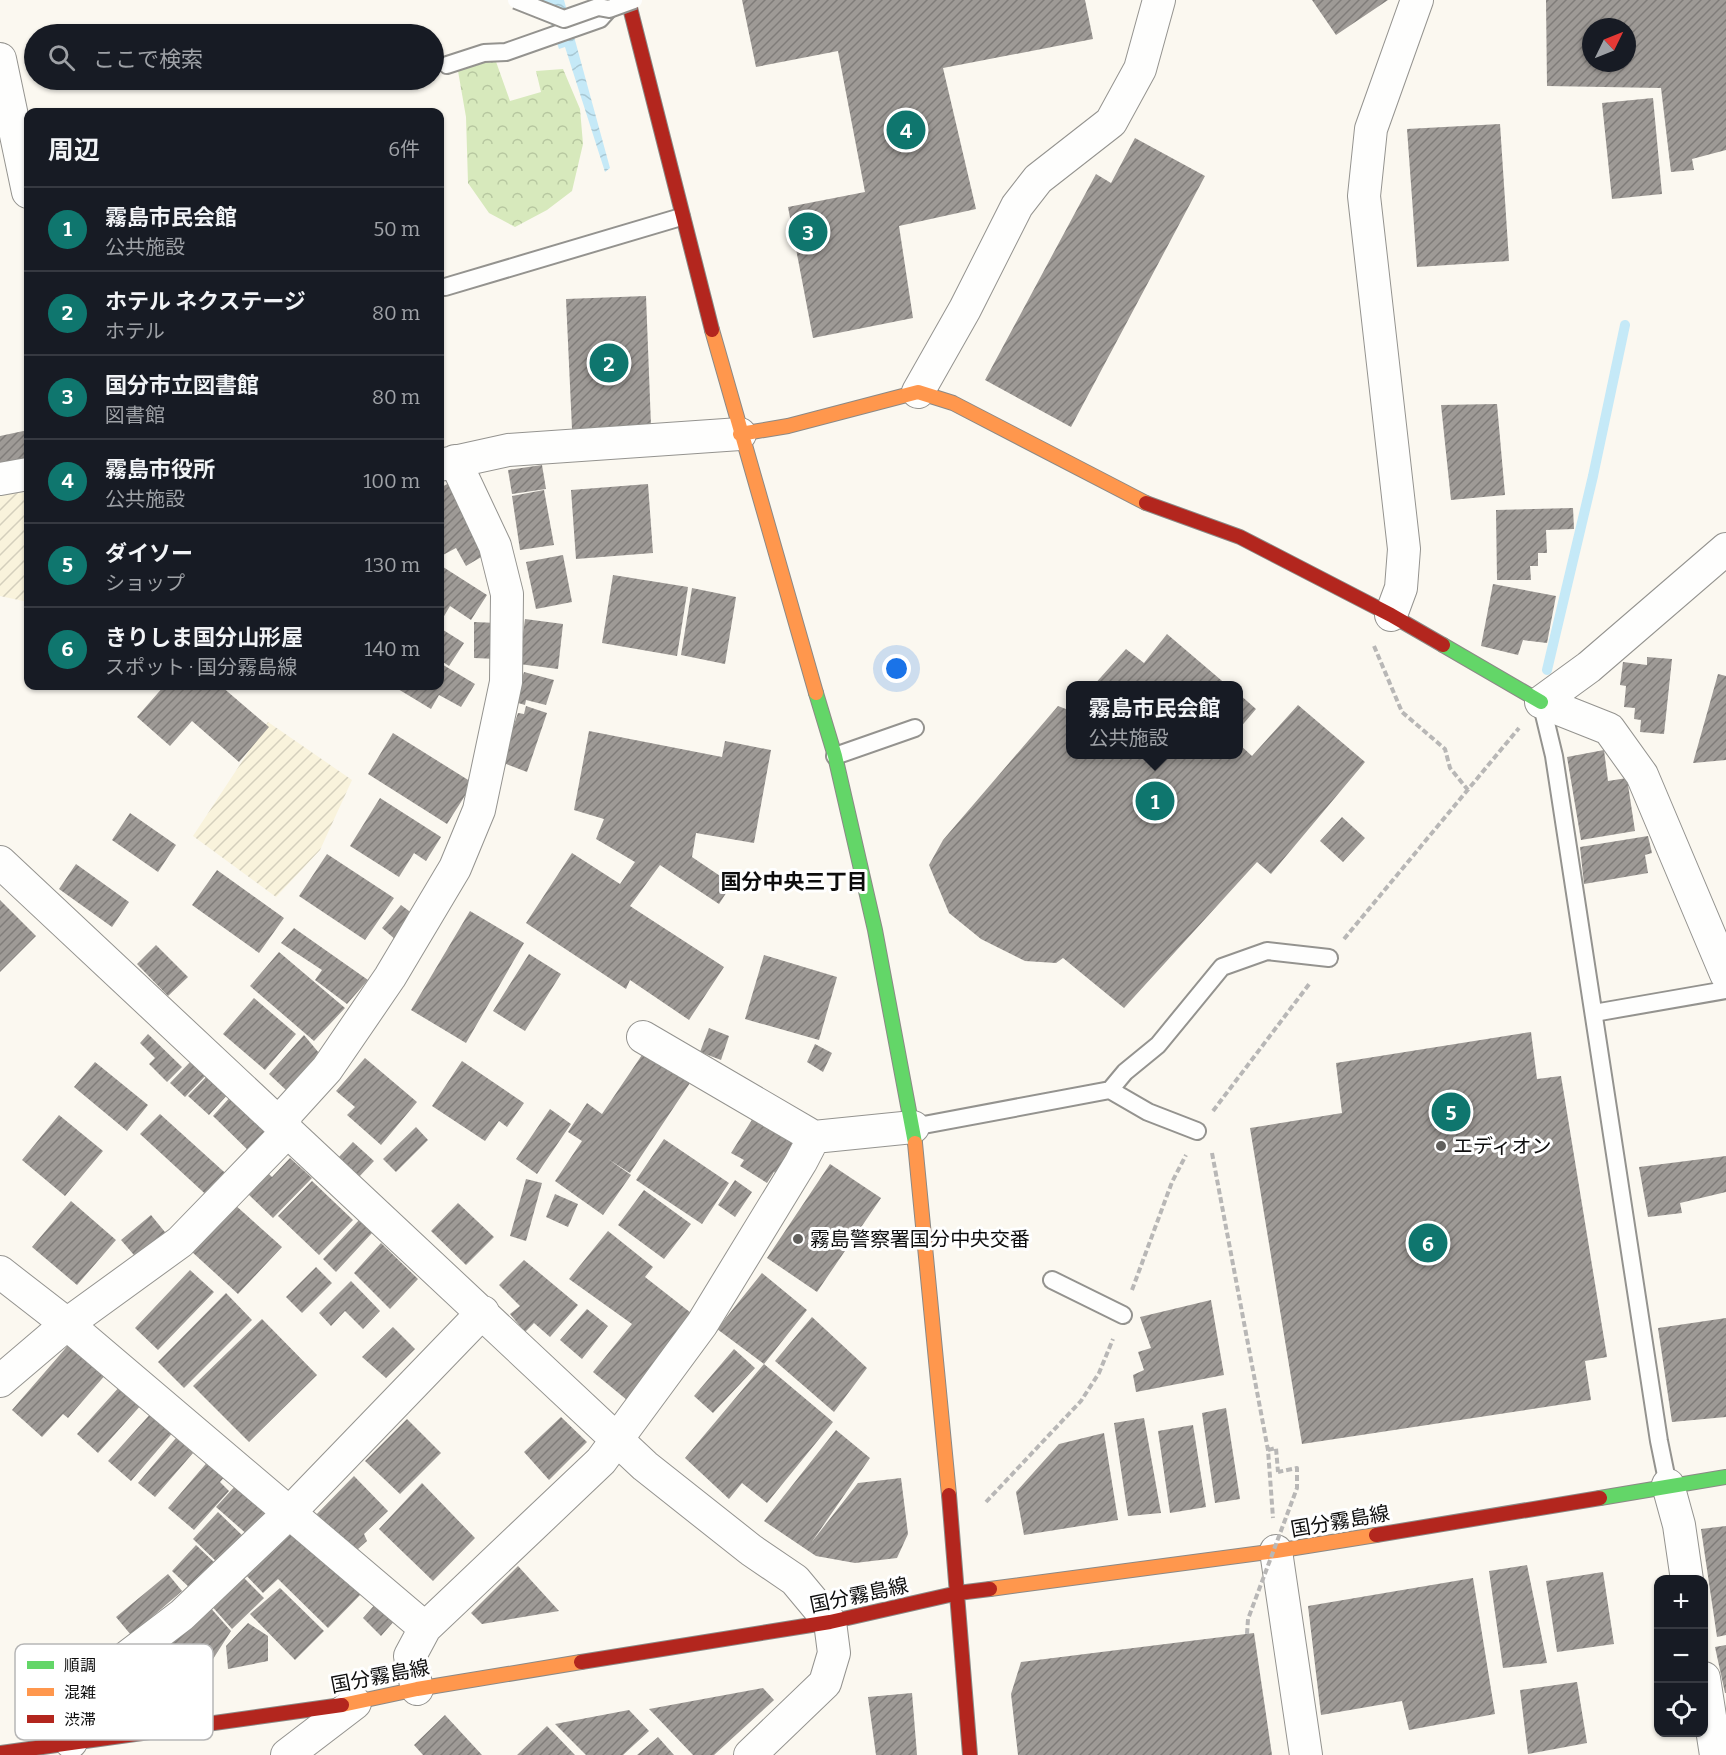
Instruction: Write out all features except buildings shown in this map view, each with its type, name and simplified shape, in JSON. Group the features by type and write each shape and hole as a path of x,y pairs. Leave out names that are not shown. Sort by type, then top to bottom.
{"street":[{"path":"628,0 681,217 740,434 835,756 875,930 913,1127 953,1536 970,1755"},
{"path":"918,392 965,309 1017,206 1038,179 1111,122 1140,69 1159,0"},
{"path":"1391,615 1401,588 1404,549 1364,196 1371,129 1417,0"},
{"path":"0,59 24,173"},
{"path":"0,1381 67,1324 180,1242 280,1139 285,1128 287,1113 327,1069 390,977 455,868 479,810 506,682 507,594 495,546 447,463 508,450 740,434 788,426 918,392 953,403 1147,504 1240,537 1391,615 1541,702 1610,729 1642,775 1726,974"},
{"path":"0,479 24,475"},
{"path":"1541,702 1589,667 1726,549"},
{"path":"0,862 654,1473 751,1550 795,1580 830,1622 834,1653 825,1683 750,1755"},
{"path":"643,1037 814,1137 913,1127"},
{"path":"417,1689 410,1656 425,1628 601,1461 702,1324 814,1137"},
{"path":"0,1272 67,1324 425,1628"},
{"path":"144,1644 182,1615 290,1512 483,1312"},
{"name":"国分霧島線","path":"213,1722 355,1702 417,1689 830,1622 958,1593 1276,1551 1726,1477"},
{"path":"1668,1485 1687,1575"},
{"path":"1276,1551 1306,1755"},
{"path":"1705,1683 1716,1755"},
{"path":"287,1755 355,1702"},
{"name":"国分霧島線","path":"0,1753 85,1740"}],"lane":[{"path":"516,0 564,19 598,7 609,9"},
{"path":"447,65 483,53 506,52 600,19 609,9 634,0"},
{"path":"445,287 681,217"},
{"path":"1541,702 1554,756 1659,1442 1668,1485"},
{"path":"835,756 915,728"},
{"path":"913,1127 1110,1090 1125,1072 1158,1045 1222,967 1267,951 1329,958"},
{"path":"1594,1013 1726,990"},
{"path":"1110,1090 1148,1112 1197,1131"},
{"path":"1052,1280 1123,1315"}],"path":[{"path":"1391,615 1373,644 1402,712 1445,749 1450,768 1468,790"},
{"path":"953,1536 1080,1401 1099,1373 1172,1182 1197,1131 1404,864 1541,702"},
{"path":"1197,1131 1211,1149 1268,1450 1276,1551"},
{"path":"1247,1634 1248,1619 1297,1488 1297,1468 1278,1472 1276,1448 1268,1450"}],"shaded area":[{"path":"24,492 24,601 0,596 0,495"},
{"path":"268,722 352,780 320,850 276,897 193,836"}],"green space":[{"path":"494,56 510,101 541,92 536,71 563,69 580,109 583,144 572,191 547,210 515,227 489,213 468,183 466,117 458,71"}],"water":[{"path":"543,0 564,0 610,168 605,172 565,47 559,49"}],"waterway":[{"path":"1547,670 1593,476 1625,325"}],"traffic: fast":[{"path":"1443,645 1541,702"},
{"path":"816,693 835,756 875,930 915,1143"},
{"path":"1600,1498 1726,1477"}],"traffic: slow":[{"path":"712,330 816,693"},
{"path":"740,434 788,426 918,392 953,403 1146,503"},
{"path":"915,1143 949,1495"},
{"path":"990,1589 1276,1551 1376,1535"},
{"path":"342,1705 417,1689 581,1662"}],"traffic: jam":[{"path":"628,0 712,330"},
{"path":"1146,503 1240,537 1391,615 1443,645"},
{"path":"949,1495 970,1755"},
{"path":"1376,1535 1600,1498"},
{"path":"581,1662 830,1622 958,1593 990,1589"},
{"path":"213,1723 342,1705"},
{"path":"0,1753 93,1740"}],"place":[{"name":"霧島市役所","path":"906,130"},
{"name":"国分市立図書館","path":"808,232"},
{"name":"ホテル ネクステージ","path":"609,363"},
{"name":"霧島市民会館","path":"1155,801"},
{"name":"ダイソー","path":"1451,1112"},
{"name":"エディオン","path":"1441,1146"},
{"name":"霧島警察署国分中央交番","path":"798,1239"},
{"name":"きりしま国分山形屋","path":"1428,1243"}],"district":[{"name":"国分中央三丁目","path":"794,882"}]}
